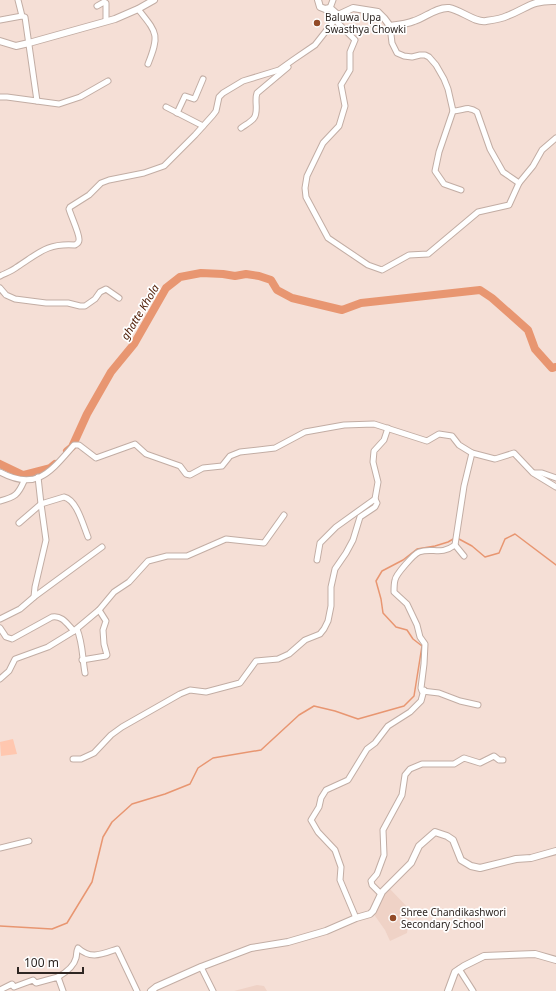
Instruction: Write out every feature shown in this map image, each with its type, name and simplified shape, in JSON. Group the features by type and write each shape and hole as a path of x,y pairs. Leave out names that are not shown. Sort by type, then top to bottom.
{"street":[{"path":"18,0 22,16 25,18 37,100"},
{"path":"0,41 16,46 29,43 128,14 154,0"},
{"path":"318,0 320,7 324,9 330,8"},
{"path":"330,8 333,0"},
{"path":"390,26 415,21 438,10 447,8 458,10 484,22 506,17 537,1 556,1"},
{"path":"97,6 104,2 106,3 106,21"},
{"path":"330,8 338,15"},
{"path":"0,276 18,267 50,247 56,245 78,244 80,241 79,236 70,212 70,207 89,195 101,183 144,173 164,166 203,126 216,110 219,97 223,93 243,81 280,70 315,45 338,15 354,8 378,12 384,18 390,26 392,43 397,53 412,57 420,54 425,55 429,57 436,65 448,89 453,110 439,152 435,171 444,184 460,190"},
{"path":"138,9 151,24 155,33 153,52 148,64"},
{"path":"338,15 337,22 355,40 350,52 350,70 341,85 345,106 339,126 323,143 307,176 305,188 306,197 328,238 368,265 382,270 409,255 428,254 478,212 509,205 519,183 533,166 542,150 556,138"},
{"path":"0,20 22,16"},
{"path":"241,128 254,118 256,112 255,98 257,93 294,63 299,56"},
{"path":"177,113 185,96 195,98 203,79"},
{"path":"0,97 37,100 55,104 62,103 87,94 96,87 108,81"},
{"path":"166,107 203,126"},
{"path":"453,110 460,111 467,108 477,112 490,149 503,172 519,183"},
{"path":"0,288 8,297 46,303 68,303 80,306 85,306 96,299 100,292 106,288 119,298"},
{"path":"0,472 16,479 24,480 38,477 50,471 74,445 79,445 96,458 135,444 146,454 180,466 186,474 190,475 203,468 222,466 230,456 240,452 275,448 305,432 344,425 374,424 427,441 439,434 452,436 459,445 472,453 495,459 514,453 533,473 556,488"},
{"path":"73,759 81,759 94,753 111,735 122,727 180,694 190,690 206,692 240,683 256,661 278,660 289,654 305,640 320,634 328,621 331,606 331,587 335,569 353,540 360,517 375,507 377,503 375,499 378,482 373,462 374,451 384,440 388,428"},
{"path":"472,453 464,486 455,545 448,550 441,552 427,550 418,553 398,573 394,581 394,592 406,604 417,625 420,637 425,644 422,691 424,690 439,693 460,701 478,705"},
{"path":"533,473 542,473 556,478"},
{"path":"34,596 46,540 40,504 38,477"},
{"path":"0,501 17,494 24,480"},
{"path":"19,523 40,504 64,497 68,498 74,504 88,536"},
{"path":"318,560 320,543 336,527 375,499"},
{"path":"0,679 9,671 15,659 48,647 75,630 99,610 114,592 129,582 148,561 167,556 187,556 226,539 264,543 284,515"},
{"path":"455,545 464,556"},
{"path":"0,619 20,609 34,596 102,546"},
{"path":"82,660 107,655 104,644 103,630 106,621 99,610"},
{"path":"0,628 6,637 12,639 52,617 60,617 75,630 82,643 82,660 85,673"},
{"path":"356,918 340,880 341,867 335,850 318,832 312,820 326,790 348,780 367,749 375,743 388,726 410,712 421,701 424,690"},
{"path":"381,894 372,885 371,881 377,874 384,855 383,830 402,795 404,775 410,769 422,764 454,764 464,758 480,763 494,756 499,760 503,760"},
{"path":"151,991 156,987 201,967 251,948 288,942 326,931 356,918 370,914 381,894 411,862 419,846 435,832 447,836 453,840 461,860 471,866 480,868 516,859 531,858 556,851"},
{"path":"0,848 29,840"},
{"path":"0,990 12,984 14,986 33,980 36,983 58,977 72,966 76,958 78,948 87,954 98,955 117,949 137,991"},
{"path":"448,991 453,975 459,969 484,956 535,954 556,960"},
{"path":"201,967 213,991"},
{"path":"459,969 473,991"},
{"path":"58,977 63,991"}],"shaded area":[{"path":"13,739 17,754 1,756 0,742"},
{"name":"Shree Chandikashwori Secondary School","path":"389,888 410,910 407,933 390,941 385,930 373,913 383,893"},
{"path":"257,985 264,986 267,991 234,991"}],"waterway":[{"name":"ghatte Khola","path":"67,451 72,447 87,414 111,372 134,344 166,288 180,277 201,273 235,276 246,274 259,276 271,280 277,290 292,298 342,310 361,303 480,290 492,298 528,330 535,349 552,368 556,367"},
{"name":"ghatte Khola","path":"0,464 23,475 50,468 55,464"},
{"path":"458,541 459,539 472,546 485,557 499,553 505,539 515,534 556,565"},
{"path":"0,926 52,929 67,923 92,882 103,837 112,822 132,804 165,794 190,784 198,768 213,758 261,750 299,715 314,706 358,719 404,706 414,696 422,646 413,639 407,630 396,627 383,613 376,581 382,571 403,560 417,549 435,546 455,538"}],"place":[{"name":"Baluwa Upa Swasthya Chowki","path":"317,23"},
{"name":"Shree Chandikashwori Secondary School","path":"393,918"}]}
